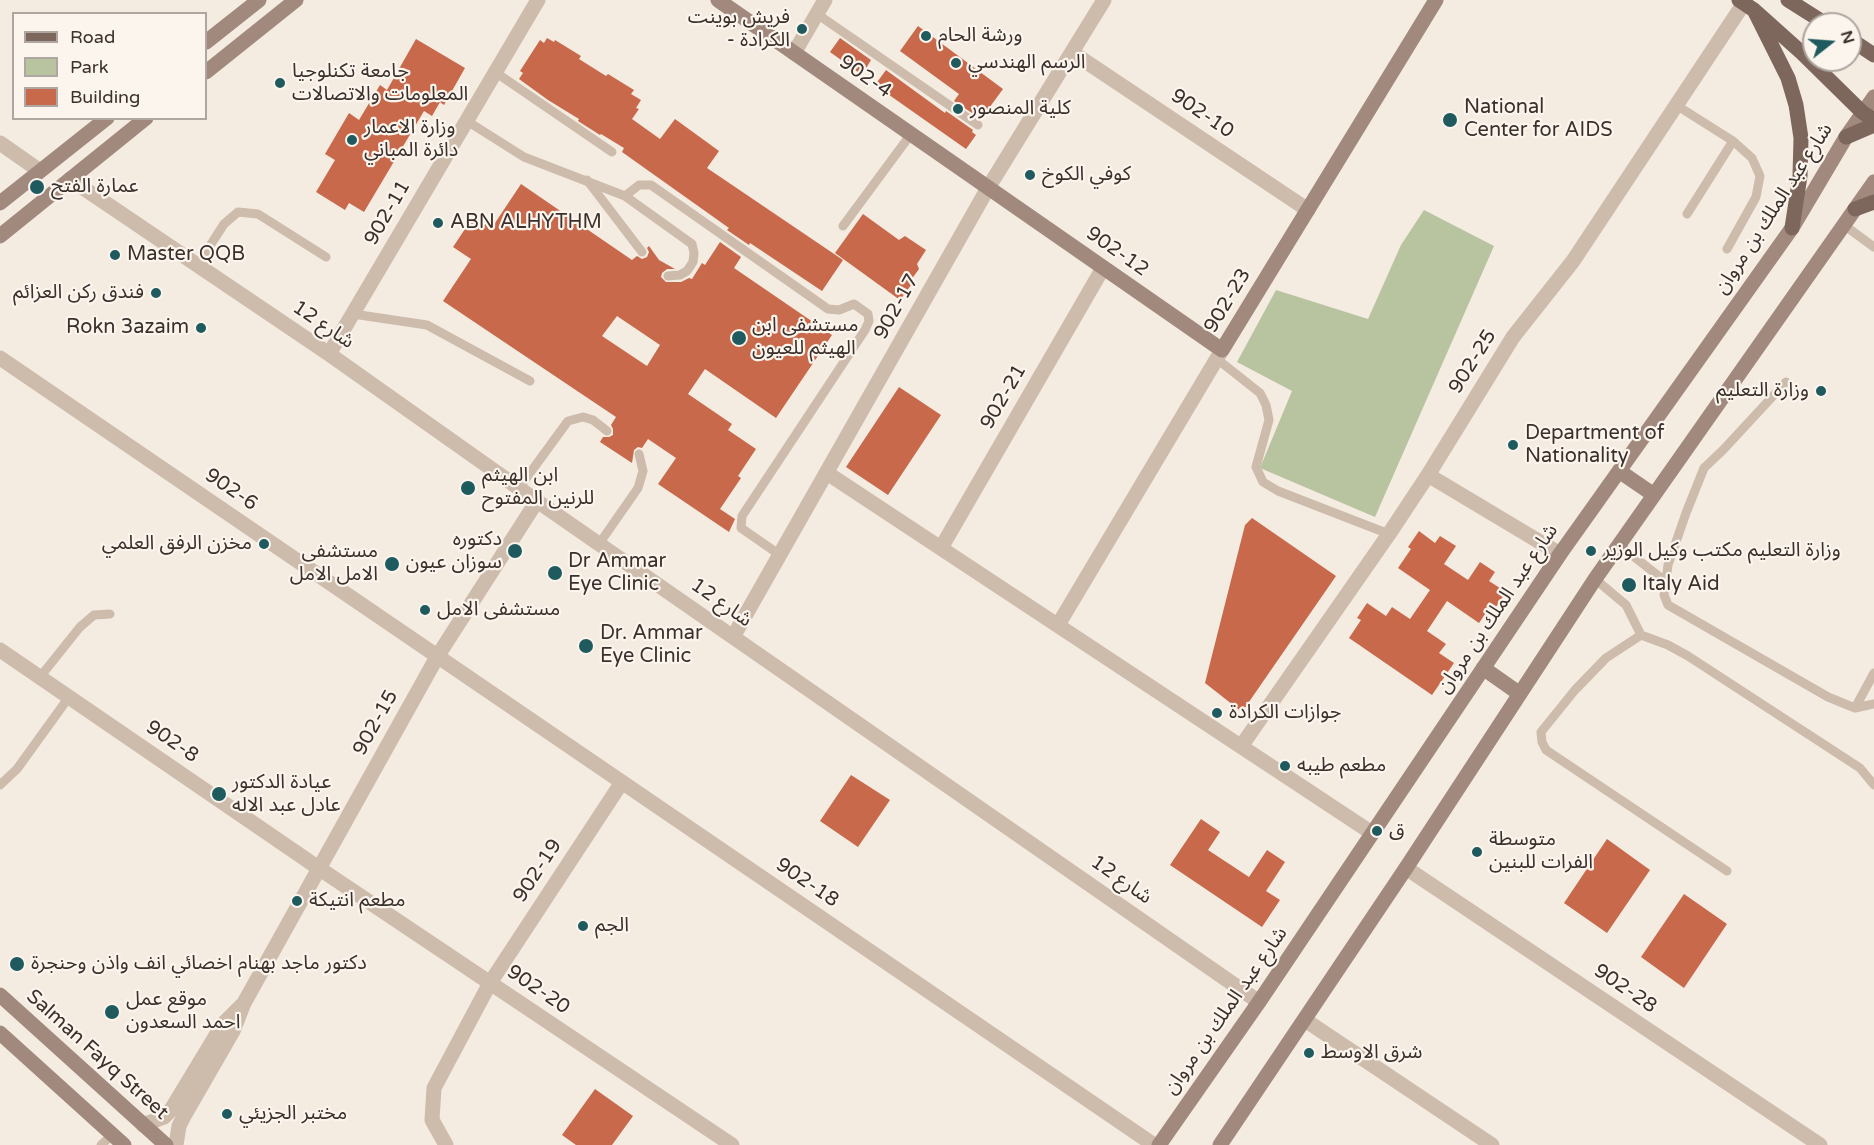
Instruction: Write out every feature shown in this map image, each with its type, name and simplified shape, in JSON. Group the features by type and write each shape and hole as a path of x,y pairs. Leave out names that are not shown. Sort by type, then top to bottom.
{"main road":[{"path":"1788,0 1807,12"},
{"path":"1746,4 1868,116"},
{"path":"1746,4 1788,78 1796,105 1801,138 1800,176 1792,228"},
{"path":"1846,137 1874,125"},
{"path":"1855,209 1874,202"}],"street":[{"path":"207,41 259,0"},
{"path":"207,71 296,0"},
{"name":"902-11","path":"330,354 538,0"},
{"name":"902-4","path":"718,0 988,188"},
{"name":"902-17","path":"733,637 988,188 1104,0"},
{"name":"902-23","path":"1058,625 1219,355 1436,0"},
{"name":"902-25","path":"1242,746 1389,534 1513,337 1574,261 1676,105 1746,4"},
{"path":"794,53 821,7"},
{"name":"902-10","path":"1073,53 1308,210"},
{"name":"شارع عبد الملك بن مروان","path":"1159,1145 1259,1002 1560,554 1792,228 1846,137 1868,116 1874,97"},
{"path":"0,203 104,120"},
{"path":"0,236 144,120"},
{"path":"0,142 40,171"},
{"name":"شارع 12","path":"70,179 330,354 537,501 1259,1002"},
{"path":"1220,1145 1406,868 1595,579 1874,182"},
{"name":"902-12","path":"988,188 1103,268 1219,355"},
{"name":"902-21","path":"941,548 1103,268"},
{"name":"902-6","path":"0,358 437,657"},
{"path":"1619,471 1654,495"},
{"path":"827,473 1372,833"},
{"path":"1428,475 1560,554"},
{"name":"902-15","path":"176,1145 181,1121 236,1025 244,1003 437,657 537,501"},
{"name":"902-8","path":"0,650 320,869"},
{"name":"902-18","path":"437,657 1154,1145"},
{"path":"1483,668 1520,694"},
{"name":"902-19","path":"446,1145 432,1119 434,1088 490,983 622,782"},
{"name":"902-28","path":"1406,868 1820,1145"},
{"name":"902-20","path":"320,869 732,1145"},
{"name":"Salman Fayq Street","path":"0,995 166,1145"},
{"name":"902-15","path":"143,1125 164,1116 171,1110 223,1024 244,1003"},
{"path":"1305,1020 1492,1145"},
{"path":"0,1033 112,1142"}],"lane":[{"path":"821,7 978,125"},
{"path":"495,72 612,152"},
{"path":"1676,105 1732,141 1752,158 1760,176 1756,197 1726,249"},
{"path":"467,121 524,157 625,196 692,244 693,262 687,271 680,275 668,276"},
{"path":"843,226 911,134"},
{"path":"1687,214 1732,141"},
{"path":"586,180 642,252"},
{"path":"625,196 639,185 651,185 828,309 839,310 854,304 868,314 869,321 865,330 742,516 741,528 780,555"},
{"path":"197,266 224,224 238,212 258,214 326,257"},
{"path":"1844,225 1874,247"},
{"path":"353,314 428,325 530,381"},
{"path":"1219,355 1260,393 1266,405 1269,420 1256,467 1263,482 1278,491 1389,534"},
{"path":"1786,382 1724,450 1704,468 1686,513 1665,581 1664,596 1668,605 1828,697 1855,708 1874,704"},
{"path":"519,488 568,421 583,417 593,420 607,431"},
{"path":"599,544 638,488 643,471 639,454"},
{"path":"1619,545 1665,581"},
{"path":"1595,579 1626,605 1641,635 1668,645 1697,662 1860,768 1874,785"},
{"path":"40,677 80,627 94,615 110,614"},
{"path":"1641,635 1606,658 1575,690 1541,732 1542,742 1546,750 1727,871"},
{"path":"1855,708 1874,673"},
{"path":"0,785 17,769 69,697"}],"green space":[{"path":"1424,210 1494,246 1375,517 1260,468 1292,391 1237,362 1276,290 1368,319 1401,245"}],"building":[{"path":"918,26 1003,89 981,119 954,101 959,94 900,51"},
{"path":"547,38 554,42 555,40 581,56 579,59 634,90 631,94 641,100 636,108 639,109 632,119 660,139 675,119 719,151 707,168 843,260 822,291 727,230 729,228 622,152 624,148 578,121 579,119 519,79 523,73 520,71 540,40 544,43"},
{"path":"840,38 871,60 862,75 830,52"},
{"path":"416,39 465,68 444,105 440,102 432,116 424,111 364,212 349,203 345,210 316,192 335,160 325,154 349,113 359,120 380,85 387,90"},
{"path":"886,70 945,113 946,111 973,130 972,132 976,135 966,149 875,85"},
{"name":"مستشفى ابن الهيثم للعيون","path":"521,184 632,260 637,256 642,259 647,257 649,246 659,260 675,269 667,269 662,273 661,277 666,282 692,279 702,263 705,265 720,242 741,257 734,268 832,335 776,418 705,369 688,394 732,424 728,430 756,449 738,476 741,478 720,509 735,519 729,532 658,484 676,458 648,439 642,448 638,447 634,450 632,463 600,442 603,437 613,435 611,425 616,417 443,301 471,259 453,247 475,214 493,226","holes":["617,316 660,345 647,366 602,336"]},
{"path":"863,214 899,240 905,236 926,250 917,264 919,269 911,280 914,281 900,300 835,253"},
{"path":"899,387 941,415 888,495 846,467"},
{"path":"1252,518 1336,576 1242,712 1205,683 1245,525"},
{"path":"1419,531 1435,543 1440,536 1456,546 1444,564 1468,580 1480,562 1495,572 1489,581 1506,592 1496,607 1492,604 1479,623 1447,601 1427,631 1446,644 1439,653 1454,663 1432,695 1349,638 1361,620 1357,618 1367,603 1386,616 1392,607 1410,619 1430,590 1398,568 1411,549 1408,547"},
{"path":"851,775 890,800 858,847 820,821"},
{"path":"1201,819 1220,832 1208,850 1249,877 1267,850 1285,862 1266,891 1280,900 1262,927 1170,865"},
{"path":"1607,839 1650,870 1607,933 1564,903"},
{"path":"1684,894 1727,924 1684,988 1641,957"},
{"path":"595,1089 633,1116 612,1145 576,1145 562,1135"}],"place":[{"name":"فريش بوينت - الكرادة","path":"802,29"},
{"name":"ورشة الحام","path":"926,36"},
{"name":"الرسم الهندسي","path":"956,63"},
{"name":"جامعة تكنلوجيا المعلومات والاتصالات","path":"280,83"},
{"name":"كلية المنصور","path":"958,109"},
{"name":"National Center for AIDS","path":"1450,120"},
{"name":"وزارة الاعمار دائرة المباني","path":"352,140"},
{"name":"كوفي الكوخ","path":"1030,175"},
{"name":"عمارة الفتح","path":"37,187"},
{"name":"ABN ALHYTHM","path":"438,223"},
{"name":"Master QQB","path":"115,255"},
{"name":"فندق ركن العزائم","path":"156,293"},
{"name":"Rokn 3azaim","path":"201,328"},
{"name":"مستشفى ابن الهيثم للعيون","path":"739,338"},
{"name":"وزارة التعليم","path":"1821,391"},
{"name":"Department of Nationality","path":"1513,445"},
{"name":"ابن الهيثم للرنين المفتوح","path":"468,488"},
{"name":"مخزن الرفق العلمي","path":"264,544"},
{"name":"دكتوره سوزان عيون","path":"515,551"},
{"name":"وزارة التعليم مكتب وكيل الوزير","path":"1591,551"},
{"name":"مستشفى الامل الامل","path":"392,564"},
{"name":"Dr Ammar Eye Clinic","path":"555,573"},
{"name":"Italy Aid","path":"1629,585"},
{"name":"مستشفى الامل","path":"425,610"},
{"name":"Dr. Ammar Eye Clinic","path":"586,646"},
{"name":"جوازات الكرادة","path":"1217,713"},
{"name":"مطعم طيبه","path":"1285,766"},
{"name":"عيادة الدكتور عادل عبد الاله","path":"219,794"},
{"name":"ق","path":"1377,831"},
{"name":"متوسطة الفرات للبنين","path":"1477,852"},
{"name":"مطعم انتيكة","path":"297,901"},
{"name":"الجم","path":"583,926"},
{"name":"دكتور ماجد بهنام اخصائي انف واذن وحنجرة","path":"17,964"},
{"name":"موقع عمل احمد السعدون","path":"112,1012"},
{"name":"شرق الاوسط","path":"1309,1053"},
{"name":"مختبر الجزيئي","path":"227,1114"}]}
